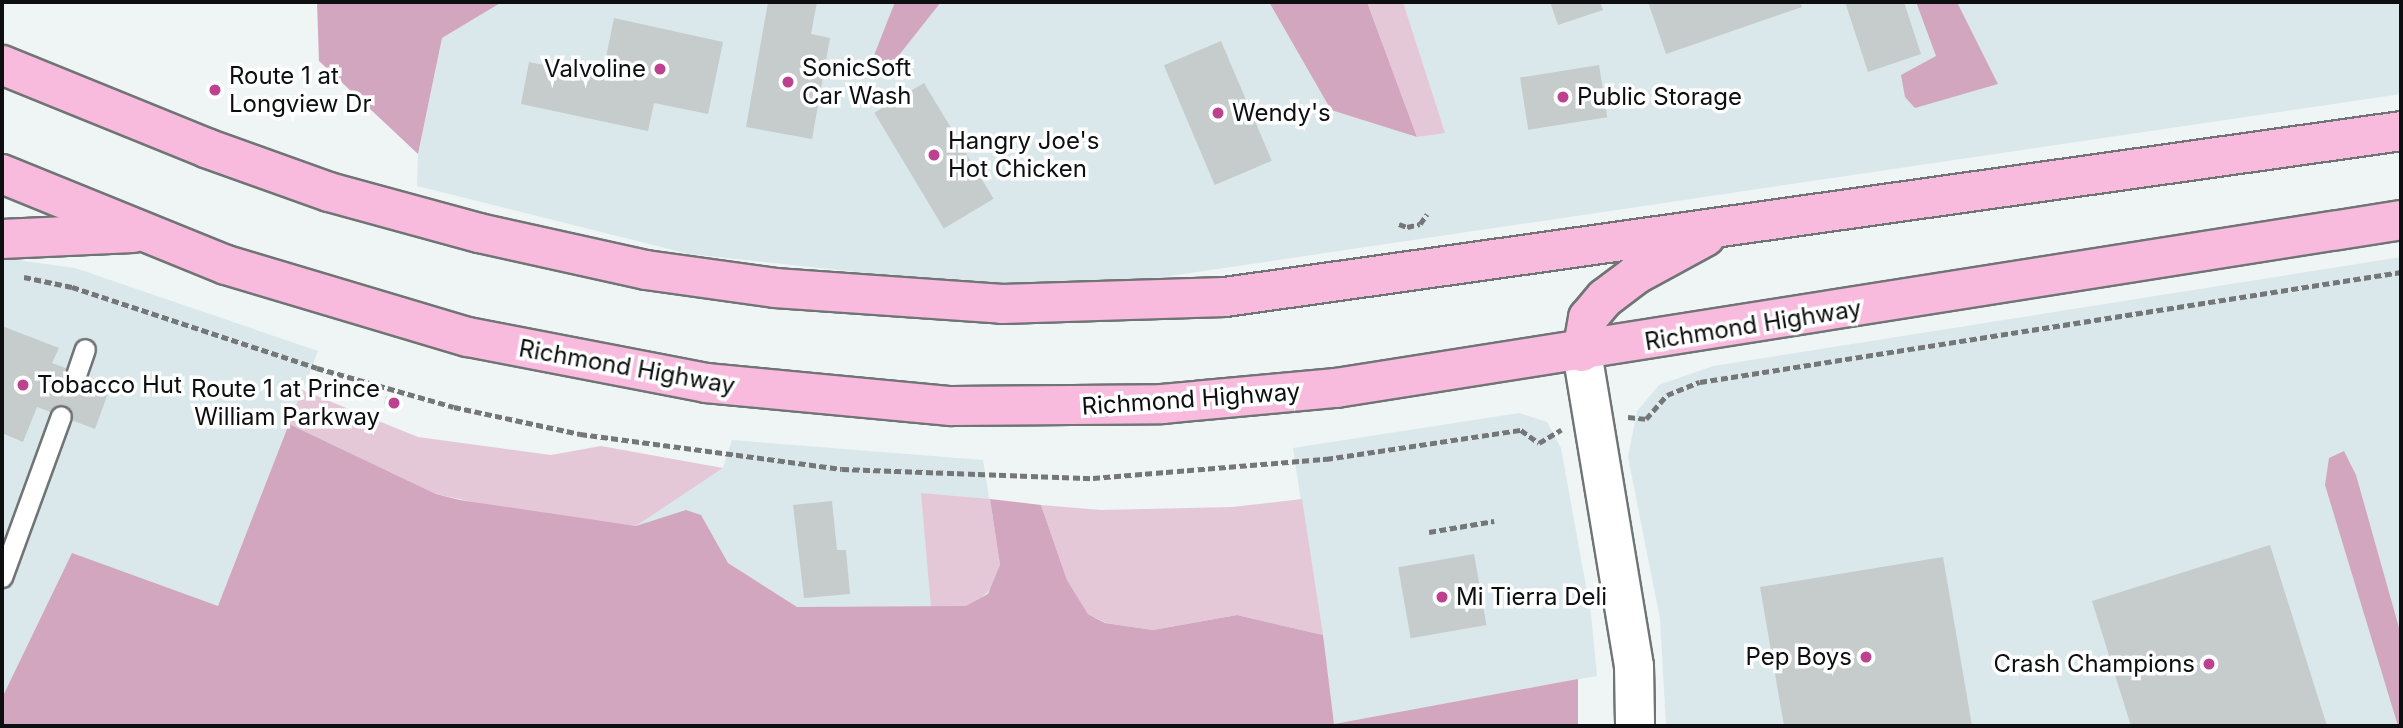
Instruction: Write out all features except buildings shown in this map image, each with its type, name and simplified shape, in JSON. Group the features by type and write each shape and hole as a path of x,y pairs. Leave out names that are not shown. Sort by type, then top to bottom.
{"main road":[{"path":"2,65 206,148 393,210 646,270 848,295 1002,304 1225,297 2401,131"},
{"name":"Richmond Highway","path":"2,174 144,233 305,292 468,337 638,373 878,402 1040,407 1162,404 1336,388 1581,352 2401,220"},
{"path":"1581,352 1588,318 1615,288 1729,225"},
{"path":"2,239 144,233"}],"street":[{"path":"1581,352 1634,666 1635,726"}],"lane":[{"path":"77,372 85,349"},
{"path":"2,577 61,416"}],"path":[{"path":"1399,223 1407,227 1420,224 1427,214"},
{"path":"1635,416 1646,419 1667,395 1700,382 2401,272"},
{"path":"18,276 72,287 317,369 454,407 580,434 842,469 1093,478 1326,460 1521,430 1539,443 1553,431"},
{"path":"1429,532 1494,521"}],"shaded area":[{"path":"317,2 502,2 442,38 418,154 319,61"},
{"path":"502,2 1269,2 1331,110 1417,137 1444,132 1403,2 1916,2 1936,56 1998,84 1957,2 2401,2 2401,94 1163,277 1050,285 940,281 689,254 417,186 418,154 442,38"},
{"path":"895,2 941,2 884,74 871,63"},
{"path":"1269,2 1367,2 1417,137 1331,110"},
{"path":"1367,2 1403,2 1445,133 1417,137"},
{"path":"1916,2 1957,2 1998,84 1915,108 1905,97 1901,75 1936,56"},
{"path":"2401,257 2401,726 1666,726 1660,619 1628,457 1637,411 1659,385 1713,366"},
{"path":"2,258 75,268 318,351 218,607 2,726"},
{"path":"302,390 418,437 551,455 601,446 723,468 636,526 514,511 436,494 289,424"},
{"path":"1519,413 1547,422 1561,448 1591,614 1597,676 1334,724 1293,448"},
{"path":"289,424 436,494 460,500 636,526 686,510 701,515 728,563 797,607 966,606 988,594 1000,565 990,499 1041,505 1067,580 1088,614 1105,623 1153,630 1237,615 1323,635 1334,724 1578,679 1578,726 2,726 2,698 72,553 218,606"},
{"path":"732,440 983,460 1026,726 409,677 723,468"},
{"path":"2344,451 2356,475 2401,635 2401,726 2398,726 2325,485 2329,458"},
{"path":"921,493 990,499 1000,565 994,585 979,600 966,606 931,607"},
{"path":"1302,499 1323,635 1237,615 1153,630 1106,623 1088,614 1067,580 1041,505 1101,510 1232,507"}],"place":[{"name":"Valvoline","path":"660,69"},
{"name":"SonicSoft Car Wash","path":"788,82"},
{"name":"Route 1 at Longview Dr","path":"215,90"},
{"name":"Public Storage","path":"1563,97"},
{"name":"Wendy's","path":"1218,113"},
{"name":"Hangry Joe's Hot Chicken","path":"934,155"},
{"name":"Tobacco Hut","path":"23,385"},
{"name":"Route 1 at Prince William Parkway","path":"394,403"},
{"name":"Mi Tierra Deli","path":"1442,597"},
{"name":"Pep Boys","path":"1866,657"},
{"name":"Crash Champions","path":"2209,664"}]}
